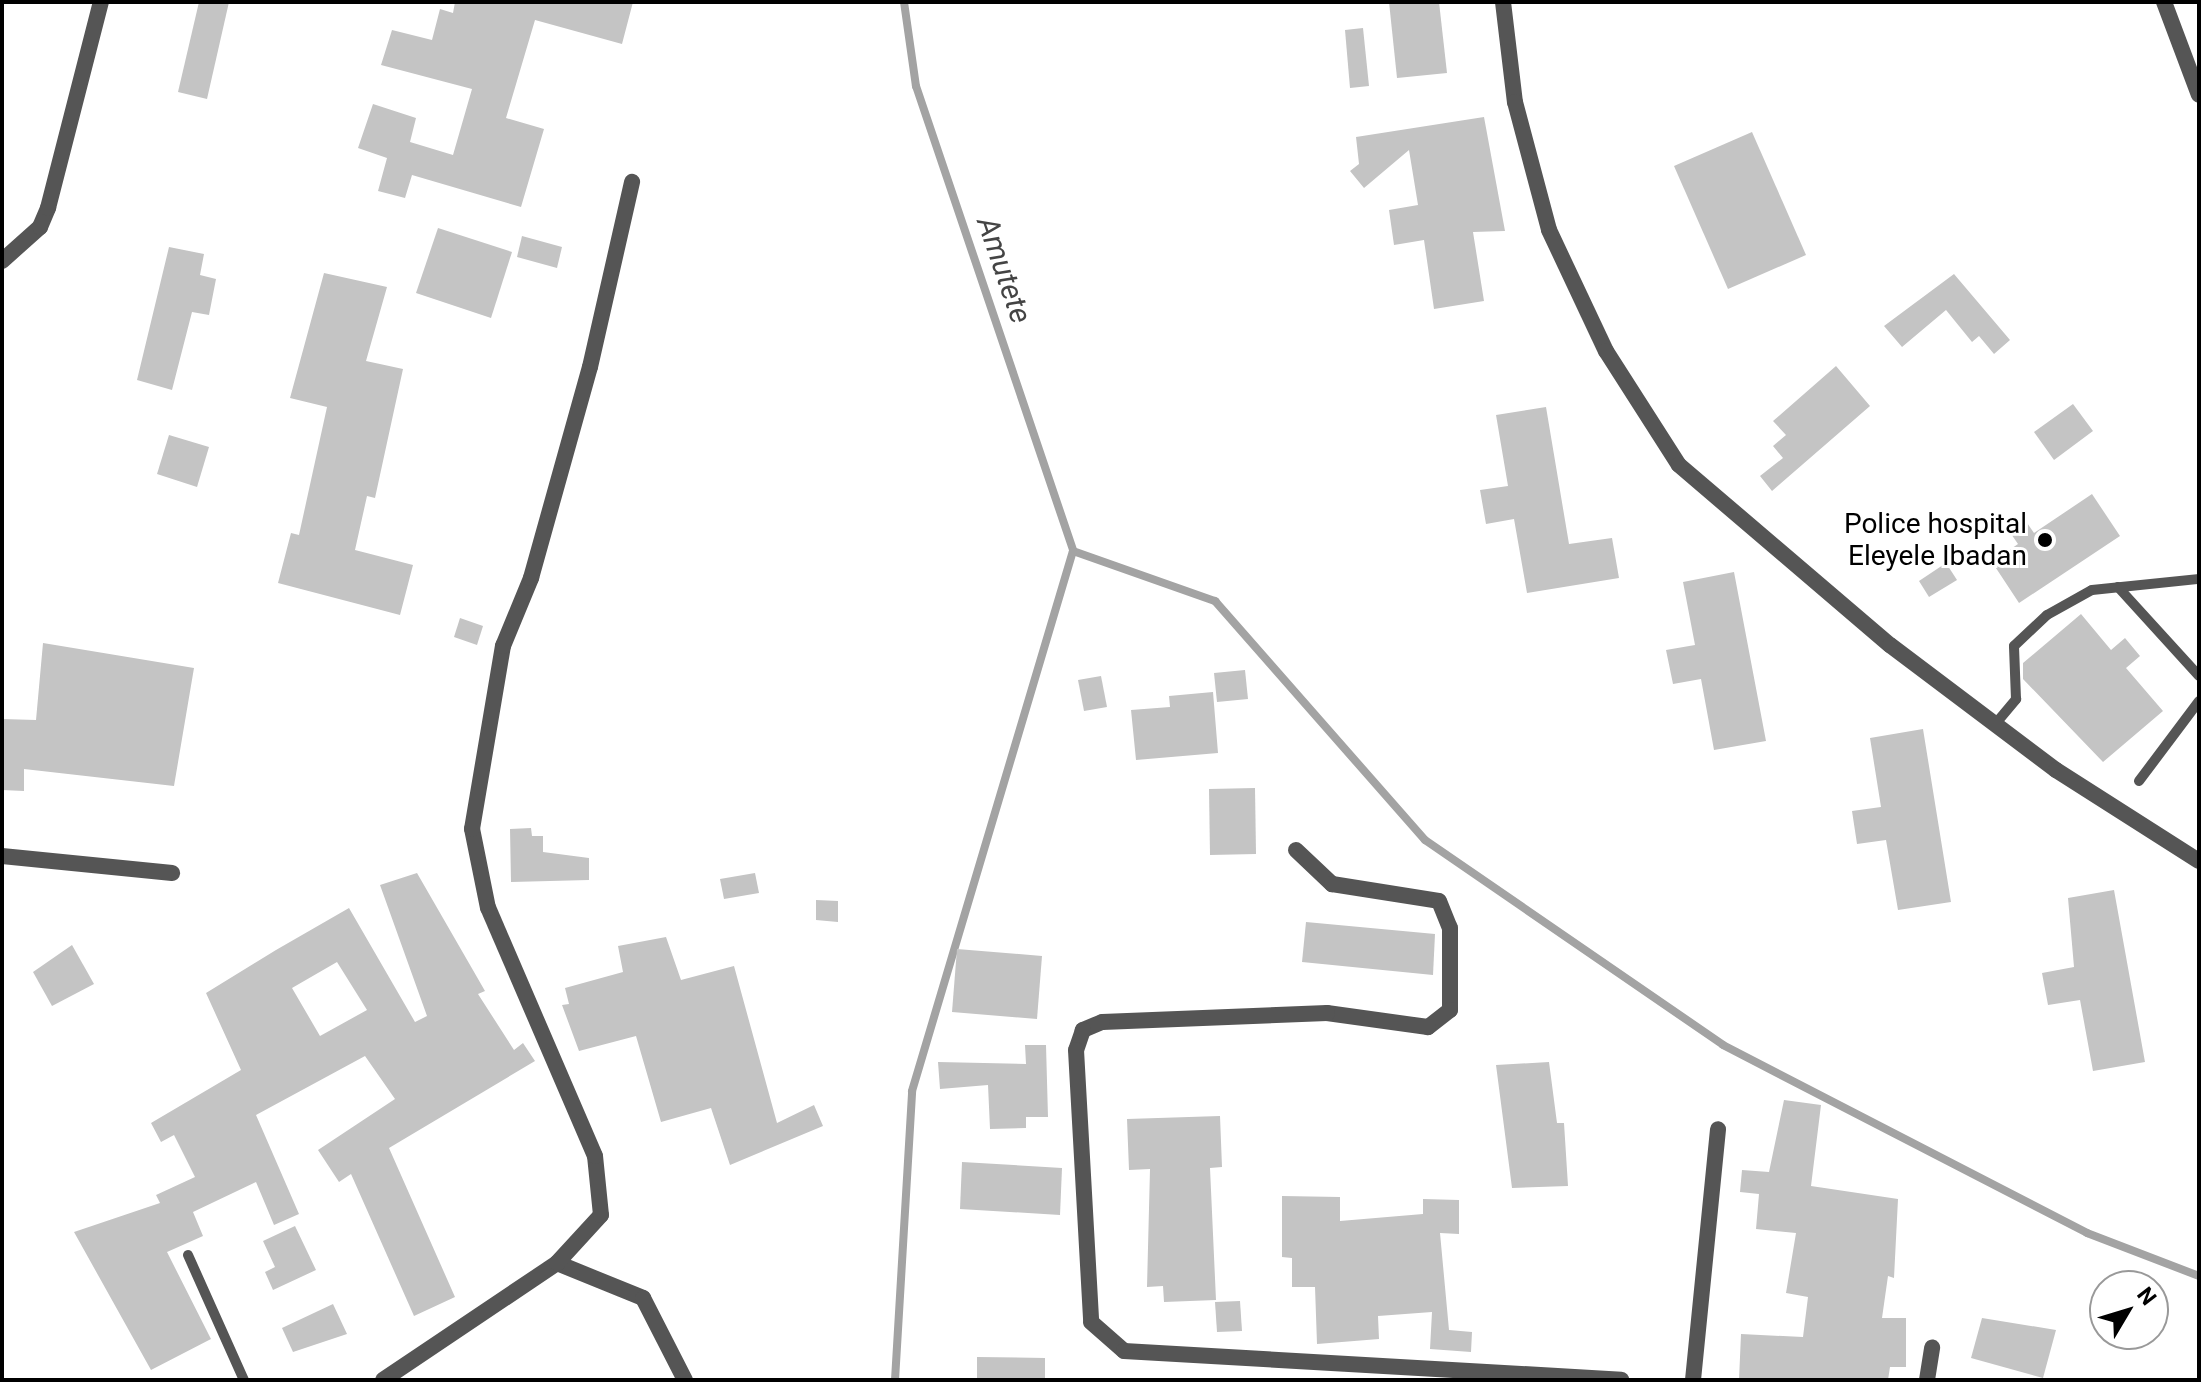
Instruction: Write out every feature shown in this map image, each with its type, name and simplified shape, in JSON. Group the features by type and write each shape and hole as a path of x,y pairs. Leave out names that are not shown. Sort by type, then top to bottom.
{"street":[{"path":"2,261 40,227 48,208 101,2"},
{"path":"1503,2 1515,102 1549,230 1606,351 1679,465 1820,590 2056,770 2199,861"},
{"path":"2164,2 2199,95"},
{"path":"383,1380 557,1263 601,1215 595,1156 488,908 472,829 503,646 552,503 632,182"},
{"path":"1296,850 1332,884 1439,901 1450,928 1450,1010 1428,1027 1327,1013 1102,1022 1083,1030 1076,1050 1091,1322 1124,1351 1621,1380"},
{"path":"2,856 172,873"},
{"path":"1693,1380 1718,1129"},
{"path":"557,1263 643,1298 685,1380"},
{"path":"1927,1380 1932,1347"}],"lane":[{"path":"1997,722 2016,699 2014,646 2070,601 2118,587 2199,579"},
{"path":"2118,587 2199,676"},
{"path":"2139,781 2199,701"},
{"path":"188,1255 244,1380"}],"building":[{"path":"199,2 229,2 207,99 178,92"},
{"path":"455,2 633,2 622,44 535,20 506,118 544,129 521,207 412,175 405,198 378,191 387,158 358,148 373,104 416,118 410,142 453,155 472,89 381,65 392,30 432,40 440,9 453,13"},
{"path":"1389,2 1439,2 1447,73 1397,78"},
{"path":"1363,28 1369,86 1350,88 1345,30"},
{"path":"1484,117 1505,231 1473,232 1484,301 1434,309 1424,240 1394,245 1389,210 1418,205 1409,150 1364,188 1350,171 1359,164 1356,137"},
{"path":"1752,132 1806,255 1728,289 1674,166"},
{"path":"438,228 512,252 491,318 416,293"},
{"path":"522,236 562,247 557,268 517,257"},
{"path":"169,247 204,254 200,275 216,279 209,315 192,312 172,390 137,380"},
{"path":"324,273 387,287 366,361 403,369 375,498 367,496 355,550 413,565 400,615 278,583 291,533 299,535 327,407 290,398"},
{"path":"1954,274 2010,340 1994,354 1979,336 1972,342 1946,310 1902,347 1884,326"},
{"path":"1836,366 1870,406 1772,491 1760,476 1783,458 1773,446 1786,435 1773,421"},
{"path":"2073,404 2093,431 2054,460 2034,432"},
{"path":"1546,407 1569,544 1612,538 1619,578 1527,593 1514,519 1486,524 1480,490 1508,486 1496,415"},
{"path":"169,435 209,447 197,487 157,474"},
{"path":"2092,494 2120,536 2019,603 1992,562 2018,544 2007,528 2023,517 2034,533"},
{"path":"1946,563 1957,580 1929,597 1919,581"},
{"path":"1734,572 1766,741 1714,750 1701,679 1673,684 1666,650 1695,645 1683,582"},
{"path":"2081,614 2111,650 2125,638 2140,656 2126,668 2163,711 2103,762 2023,679 2023,663"},
{"path":"460,618 483,626 477,645 454,637"},
{"path":"43,643 194,668 174,786 24,769 24,791 2,790 2,719 36,720"},
{"path":"1245,670 1248,699 1217,702 1214,673"},
{"path":"1101,676 1107,707 1084,711 1078,680"},
{"path":"1213,692 1218,753 1136,760 1131,710 1170,707 1169,696"},
{"path":"1923,729 1951,902 1898,910 1886,840 1857,844 1852,811 1881,807 1870,738"},
{"path":"1255,788 1256,854 1210,855 1209,789"},
{"path":"531,828 532,836 543,836 543,852 589,858 589,880 511,882 510,829"},
{"path":"417,873 485,991 478,994 514,1050 523,1043 535,1061 389,1148 455,1297 414,1316 351,1174 339,1182 318,1150 395,1099 365,1056 256,1115 299,1214 274,1225 256,1182 193,1212 203,1236 167,1252 211,1339 151,1370 74,1232 160,1203 156,1195 195,1177 174,1135 161,1142 151,1123 241,1070 206,993 276,950 349,908 415,1022 427,1016 380,885","holes":["337,962 367,1010 320,1036 292,988"]},
{"path":"755,873 759,893 724,899 720,879"},
{"path":"2114,890 2145,1062 2093,1071 2080,1000 2048,1005 2042,973 2074,967 2068,898"},
{"path":"816,900 838,901 838,922 816,920"},
{"path":"1306,922 1435,934 1433,975 1302,962"},
{"path":"666,937 681,980 734,966 777,1123 814,1105 823,1126 730,1165 711,1108 661,1122 636,1036 579,1051 562,1005 569,1004 565,988 623,972 618,946"},
{"path":"72,945 94,984 52,1006 33,972"},
{"path":"957,949 1042,956 1037,1019 952,1012"},
{"path":"1025,1045 1046,1045 1048,1117 1026,1117 1026,1128 990,1129 988,1085 940,1089 938,1062 1026,1064"},
{"path":"1549,1062 1557,1123 1564,1123 1568,1186 1512,1188 1496,1065"},
{"path":"1784,1100 1821,1105 1811,1186 1898,1199 1894,1278 1888,1276 1882,1318 1906,1318 1906,1367 1890,1367 1888,1380 1739,1380 1741,1334 1803,1337 1808,1297 1786,1293 1796,1233 1756,1229 1759,1194 1740,1192 1742,1170 1769,1172"},
{"path":"1220,1116 1222,1167 1210,1168 1216,1300 1164,1302 1163,1286 1147,1287 1150,1169 1129,1170 1127,1119"},
{"path":"962,1162 1062,1168 1060,1215 960,1209"},
{"path":"1282,1196 1340,1197 1340,1221 1423,1214 1423,1199 1459,1200 1459,1234 1440,1233 1449,1330 1472,1332 1471,1352 1430,1349 1432,1312 1378,1316 1379,1339 1317,1344 1315,1287 1292,1287 1292,1258 1282,1257"},
{"path":"295,1226 316,1270 273,1290 265,1272 275,1267 263,1241"},
{"path":"1240,1301 1242,1331 1217,1332 1215,1302"},
{"path":"333,1304 347,1334 293,1352 282,1328"},
{"path":"1982,1318 2056,1330 2043,1378 1971,1358"},
{"path":"977,1357 1045,1358 1045,1380 977,1380"}],"waterway":[{"name":"Amutete","path":"904,2 916,86 1073,551"},
{"path":"1073,551 1215,601 1425,840 1723,1045 2087,1233 2199,1276"},
{"path":"895,1380 912,1091 1073,551"}],"place":[{"name":"Police hospital Eleyele Ibadan","path":"2045,540"}]}
